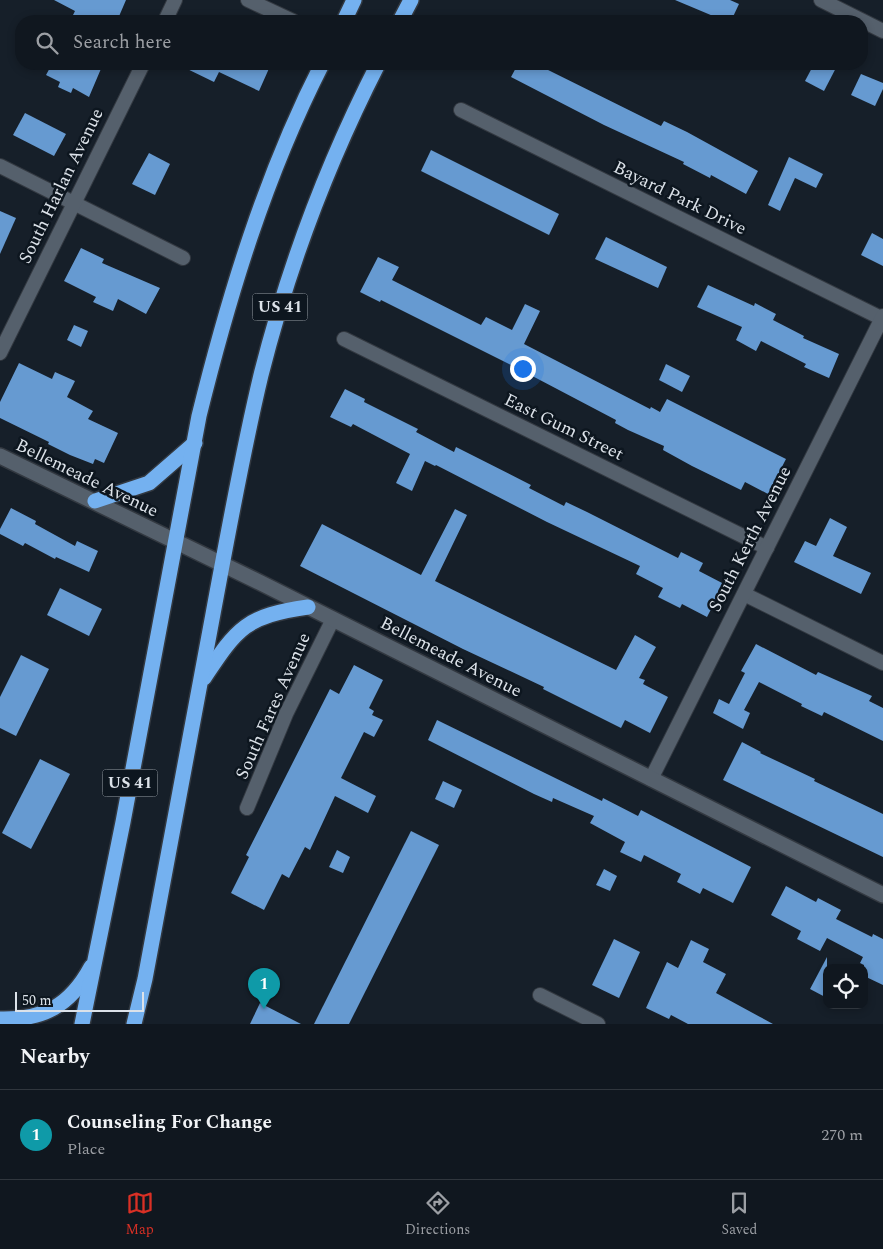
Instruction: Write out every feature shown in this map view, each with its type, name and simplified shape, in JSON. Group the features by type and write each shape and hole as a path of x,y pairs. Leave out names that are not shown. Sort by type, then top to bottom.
{"highway":[{"path":"347,15 354,0"},
{"path":"403,15 411,0"},
{"name":"US 41","path":"82,1024 97,955 195,444 230,297 260,205 302,103 319,70"},
{"name":"US 41","path":"134,1024 145,979 252,414 289,279 336,153 375,70"},
{"path":"95,500 149,483 195,444"},
{"path":"200,684 234,637 244,628 257,619 275,612 308,607"},
{"path":"0,1019 38,1016 65,1001 84,979 97,955"}],"street":[{"path":"167,15 175,0"},
{"path":"248,0 280,15"},
{"path":"821,0 851,15"},
{"path":"868,24 883,31"},
{"name":"South Harlan Avenue","path":"0,353 140,70"},
{"name":"Bayard Park Drive","path":"461,110 883,318"},
{"path":"0,166 184,258"},
{"name":"South Kerth Avenue","path":"652,779 883,318"},
{"name":"East Gum Street","path":"344,339 767,548"},
{"name":"Bellemeade Avenue","path":"0,456 95,500 883,895"},
{"path":"744,594 883,663"},
{"name":"South Fares Avenue","path":"247,808 286,714 333,619"},
{"path":"540,995 598,1024"}],"building":[{"path":"54,0 126,0 120,15 73,15 75,11"},
{"path":"675,0 730,0 739,4 734,15 711,15"},
{"path":"49,70 100,70 89,97 73,88 71,93 58,87 60,82 46,75"},
{"path":"189,70 268,70 259,91 219,72 214,82"},
{"path":"515,70 548,70 661,126 664,121 687,132 758,171 746,194 711,175 710,178 683,164 684,162 604,125 511,77"},
{"path":"811,70 835,70 824,91 805,81"},
{"path":"861,74 883,83 883,89 875,106 851,95"},
{"path":"25,113 66,134 54,156 13,135"},
{"path":"431,150 559,214 549,235 421,171"},
{"path":"149,153 170,164 155,195 132,184"},
{"path":"789,157 823,174 816,188 795,178 780,211 768,205"},
{"path":"0,211 16,218 0,254"},
{"path":"872,233 883,239 883,266 861,255"},
{"path":"606,237 667,267 658,288 595,259"},
{"path":"81,248 104,259 102,263 160,288 146,314 118,299 113,311 93,302 96,297 64,281"},
{"path":"378,257 399,267 392,280 481,325 486,317 512,330 525,304 540,311 524,344 650,409 651,407 660,412 667,399 786,459 768,494 745,482 741,490 692,466 663,450 664,446 628,430 615,423 616,420 519,369 381,300 380,302 360,292"},
{"path":"708,285 754,306 755,303 776,314 773,320 804,336 803,338 839,354 829,378 804,367 806,364 761,341 756,351 736,340 742,327 697,307"},
{"path":"74,325 88,331 81,347 67,340"},
{"path":"19,363 52,379 55,372 75,381 67,397 93,411 88,419 118,433 104,463 95,459 93,464 70,455 48,444 49,442 0,418 0,402"},
{"path":"666,364 690,376 682,392 659,380"},
{"path":"345,389 365,399 364,402 418,429 416,432 454,452 456,447 531,485 529,488 564,506 566,502 678,558 681,552 703,563 699,571 724,584 707,617 682,604 680,608 658,597 663,588 636,574 640,566 547,522 436,465 425,461 412,491 396,483 410,454 353,424 351,427 330,417"},
{"path":"11,508 36,521 35,524 75,546 77,541 98,551 89,572 56,557 55,559 25,543 23,546 0,534 0,529"},
{"path":"455,509 467,515 435,581 616,670 635,635 656,647 639,678 645,680 643,684 668,697 650,733 625,720 621,728 543,689 544,687 463,649 300,566 322,524 421,575"},
{"path":"830,518 847,527 833,556 871,573 861,594 794,562 805,541 816,546"},
{"path":"60,588 102,609 89,636 47,615"},
{"path":"756,644 816,675 818,672 872,696 869,701 883,708 883,741 824,712 822,716 759,682 744,710 750,713 743,729 713,713 719,699 729,704 745,673 741,671"},
{"path":"21,655 49,669 16,736 0,728 0,697"},
{"path":"354,665 383,680 369,708 374,711 372,715 383,720 374,737 364,732 341,778 376,796 368,813 335,796 310,850 305,847 289,878 282,874 264,910 231,893 249,857 246,855 330,689 339,694"},
{"path":"437,720 602,801 603,798 638,816 641,810 751,867 733,903 703,888 700,894 677,882 681,874 644,855 641,862 620,852 625,842 590,823 594,816 553,798 552,802 534,794 428,740"},
{"path":"742,742 760,753 815,779 814,781 883,814 883,857 723,780"},
{"path":"40,759 70,774 31,849 2,833"},
{"path":"443,781 462,790 454,808 435,799"},
{"path":"411,831 439,845 349,1024 314,1024"},
{"path":"337,850 350,857 343,873 329,867"},
{"path":"604,869 617,876 610,891 596,885"},
{"path":"786,886 816,902 818,898 841,910 836,919 872,937 873,934 883,939 883,985 868,978 868,964 860,963 863,957 827,938 820,951 797,939 801,931 771,915"},
{"path":"614,939 640,952 619,998 592,985"},
{"path":"691,940 709,949 703,962 726,974 716,993 773,1024 688,1024 671,1015 669,1019 646,1008 667,962 678,968"},
{"path":"823,965 823,996 810,989"},
{"path":"260,1003 301,1024 250,1024"}],"place":[{"name":"Counseling For Change","path":"264,1009"}]}
